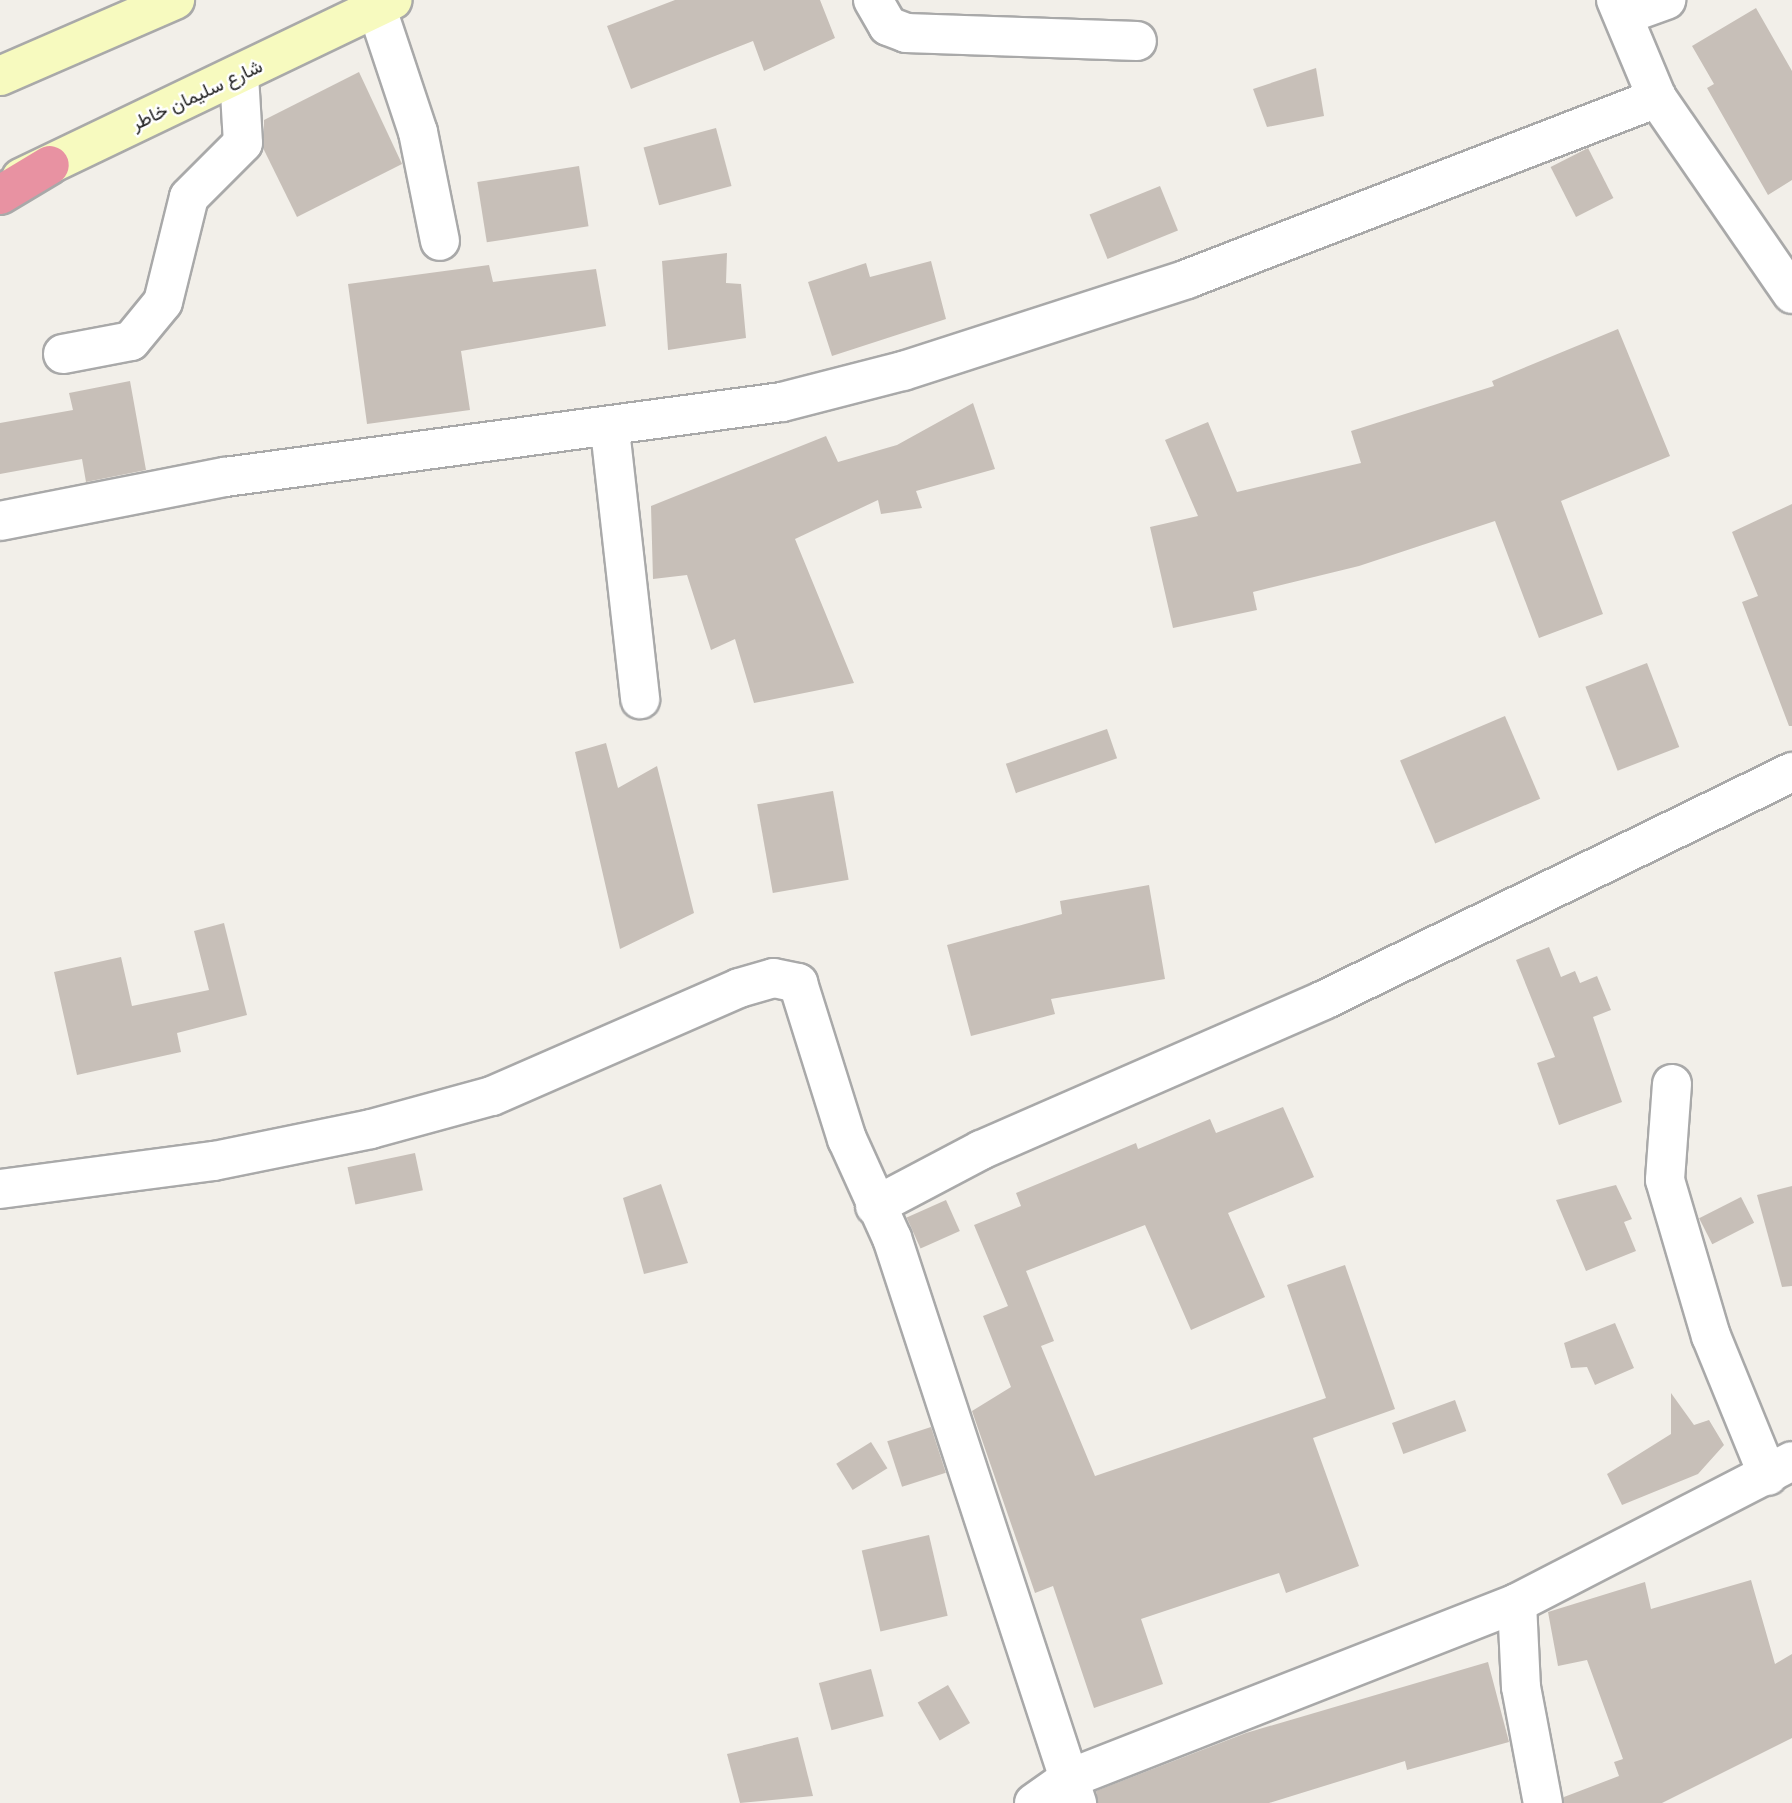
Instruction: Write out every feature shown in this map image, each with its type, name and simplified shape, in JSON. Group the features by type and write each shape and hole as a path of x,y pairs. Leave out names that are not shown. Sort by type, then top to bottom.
{"highway":[{"path":"0,195 50,165"}],"main road":[{"path":"0,76 175,0"},
{"name":"شارع سليمان خاطر","path":"0,187 385,4"}],"street":[{"path":"873,0 888,26 906,33 1137,41"},
{"path":"1666,0 1620,7 1657,98 1792,294"},
{"path":"385,4 418,132 440,242"},
{"path":"63,355 131,341 163,302 188,197 243,143 239,75"},
{"path":"0,521 225,477 610,430 782,402 903,371 1187,279 1657,98"},
{"path":"610,430 640,699"},
{"path":"875,1206 981,1150 1324,1000 1792,772"},
{"path":"0,1189 215,1161 492,1096 774,978 797,983 806,995 829,1086 875,1206 892,1238 1073,1791"},
{"path":"1034,1803 1073,1791 1517,1603 1780,1468 1711,1336 1665,1180 1672,1084"},
{"path":"1517,1603 1521,1686 1543,1803"}],"building":[{"path":"675,0 820,0 835,38 764,71 753,41 631,89 607,26"},
{"path":"1756,8 1792,71 1792,180 1768,195 1707,88 1714,84 1692,46"},
{"path":"1316,68 1324,116 1267,127 1253,89"},
{"path":"359,72 402,164 297,217 264,150 264,120"},
{"path":"716,128 732,186 659,205 644,147"},
{"path":"1588,148 1613,198 1576,217 1551,167"},
{"path":"579,166 589,226 487,242 477,182"},
{"path":"1160,186 1178,231 1108,259 1090,214"},
{"path":"727,253 726,283 741,284 746,338 668,350 662,261"},
{"path":"931,261 946,319 832,356 808,282 866,263 870,277"},
{"path":"489,265 493,282 596,269 606,326 461,351 470,410 367,424 348,284"},
{"path":"1618,329 1670,456 1561,501 1603,614 1539,638 1495,521 1359,566 1253,592 1257,610 1173,628 1150,527 1198,516 1165,440 1208,422 1237,492 1361,463 1351,431 1494,386 1492,381"},
{"path":"130,381 146,470 86,482 82,459 0,474 0,423 73,410 69,393"},
{"path":"973,403 995,469 916,491 922,508 881,514 878,500 795,539 854,683 754,703 735,639 711,650 687,575 653,579 651,506 826,436 838,462 897,445"},
{"path":"1792,504 1792,726 1789,726 1742,602 1758,596 1732,532"},
{"path":"1647,663 1679,747 1618,771 1585,687"},
{"path":"1505,716 1540,799 1435,843 1400,761"},
{"path":"1107,729 1117,758 1016,793 1006,764"},
{"path":"606,743 618,788 657,766 694,913 620,949 575,752"},
{"path":"833,791 849,880 773,893 757,804"},
{"path":"1149,885 1165,979 1051,999 1055,1014 971,1036 947,945 1062,914 1060,901"},
{"path":"224,923 247,1015 177,1033 181,1052 77,1075 54,972 121,957 132,1006 209,990 194,931"},
{"path":"1549,947 1561,977 1575,971 1580,983 1597,976 1611,1010 1593,1017 1622,1102 1559,1125 1537,1063 1555,1057 1516,960"},
{"path":"1283,1107 1314,1177 1228,1213 1265,1297 1191,1330 1145,1225 1026,1271 1054,1341 1041,1346 1095,1476 1326,1398 1287,1285 1345,1265 1395,1409 1313,1438 1359,1566 1286,1593 1279,1573 1141,1619 1163,1684 1094,1708 1053,1586 1035,1593 972,1411 1011,1387 983,1316 1008,1306 974,1225 1021,1206 1016,1193 1136,1143 1138,1149 1210,1119 1216,1133"},
{"path":"415,1153 423,1190 355,1205 348,1167"},
{"path":"661,1184 688,1263 644,1274 623,1198"},
{"path":"1616,1185 1632,1219 1624,1222 1636,1251 1586,1271 1556,1200"},
{"path":"1792,1186 1792,1286 1782,1287 1757,1195"},
{"path":"1741,1197 1754,1223 1712,1244 1699,1218"},
{"path":"946,1200 960,1231 921,1249 907,1217"},
{"path":"1615,1323 1634,1368 1595,1385 1587,1367 1571,1368 1564,1343"},
{"path":"1671,1393 1694,1425 1709,1420 1724,1445 1698,1474 1622,1505 1607,1474 1671,1434"},
{"path":"1455,1400 1466,1431 1403,1454 1392,1423"},
{"path":"931,1427 946,1473 902,1487 887,1441"},
{"path":"871,1442 887,1468 853,1490 836,1464"},
{"path":"929,1535 948,1616 880,1631 862,1551"},
{"path":"1751,1580 1775,1664 1792,1654 1792,1738 1662,1803 1564,1803 1564,1797 1619,1776 1614,1762 1623,1759 1587,1660 1558,1666 1548,1612 1645,1582 1651,1609"},
{"path":"1488,1662 1509,1742 1407,1770 1405,1761 1269,1803 1098,1803 1096,1791 1246,1733"},
{"path":"871,1669 884,1716 832,1730 819,1683"},
{"path":"948,1685 970,1723 940,1741 918,1702"},
{"path":"798,1737 813,1796 740,1803 727,1754"}]}
